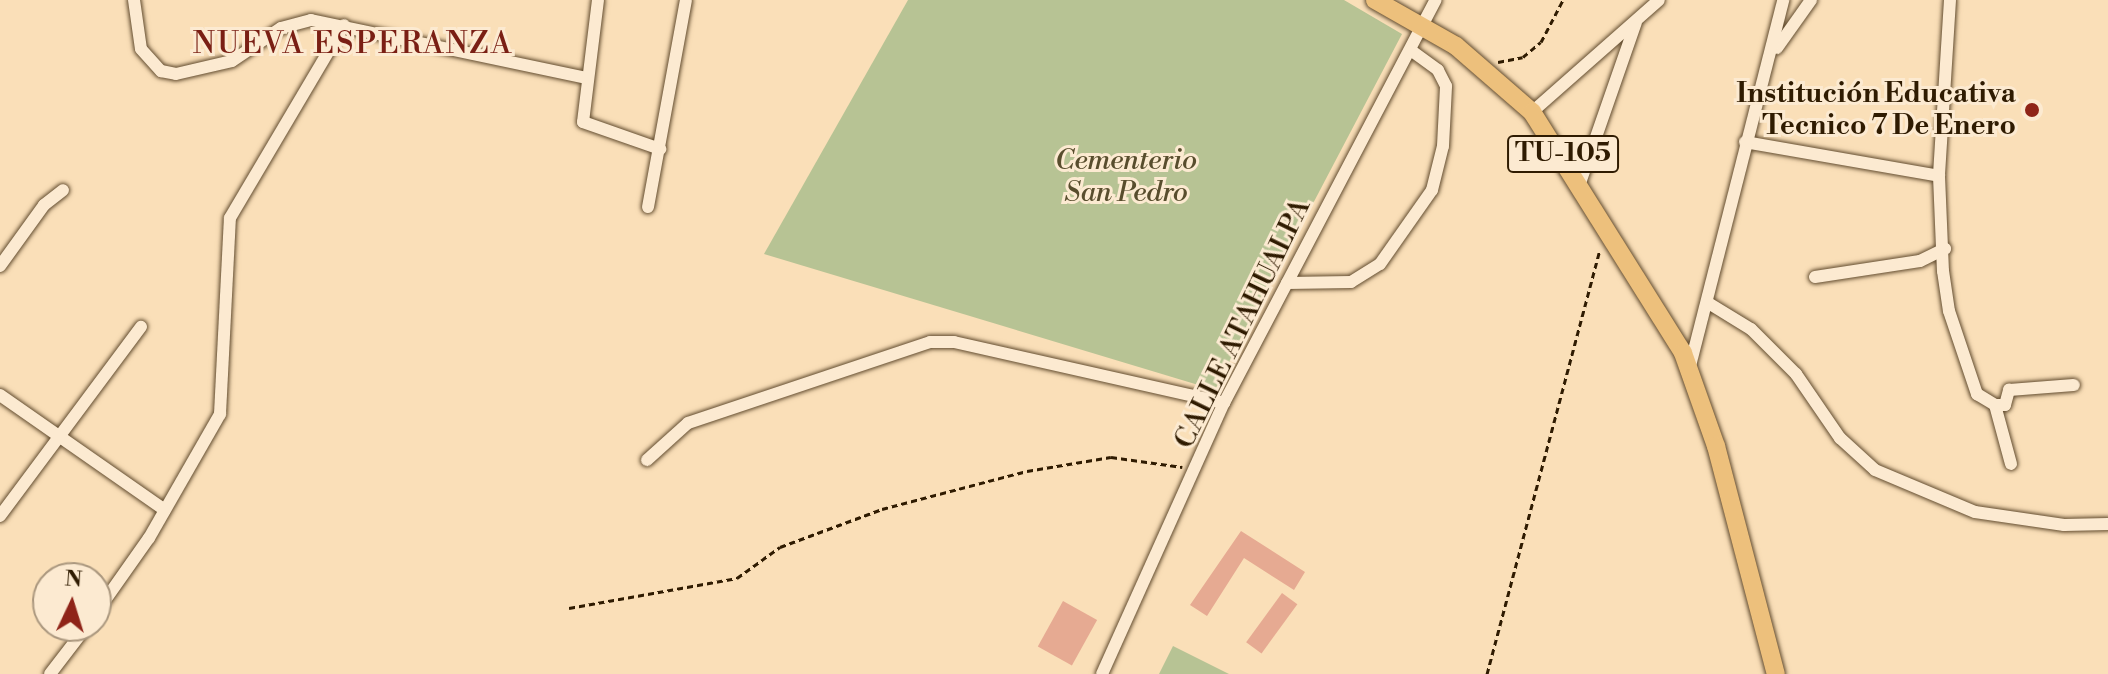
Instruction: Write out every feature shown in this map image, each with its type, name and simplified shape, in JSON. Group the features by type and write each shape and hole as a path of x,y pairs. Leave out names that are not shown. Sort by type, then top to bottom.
{"main road":[{"name":"TU-105","path":"1375,0 1482,65 1532,112 1580,183 1690,366 1776,674"}],"street":[{"path":"134,0 141,49 161,71 176,74 232,61 295,21 344,25 586,78"},
{"path":"598,0 583,122 660,149"},
{"path":"648,207 686,0"},
{"name":"CALLE ATAHUALPA","path":"1102,674 1196,474 1224,403 1436,0"},
{"path":"1532,112 1659,0"},
{"path":"1690,366 1710,304 1745,142 1783,0"},
{"path":"1768,65 1811,0"},
{"path":"1950,0 1939,176 1949,311 1977,394 1995,405 2005,405 2009,390 2074,385"},
{"path":"1580,183 1636,22"},
{"path":"112,589 165,510 225,392 224,249 230,218 344,25"},
{"path":"1287,283 1351,282 1380,264 1432,190 1443,146 1446,86 1438,70 1410,50"},
{"path":"1745,142 1939,176"},
{"path":"0,266 44,205 63,190"},
{"path":"1815,277 1920,261 1945,249"},
{"path":"1710,304 1751,329 1796,374 1840,438 1875,470 1975,512 2064,525 2108,524"},
{"path":"0,516 141,327"},
{"path":"647,460 688,423 930,342 954,342 1224,403"},
{"path":"1,398 165,510"},
{"path":"1995,405 2011,464"},
{"path":"50,674 75,642"}],"path":[{"path":"1482,65 1523,57 1541,42 1563,0"},
{"path":"1487,674 1606,230"},
{"path":"569,608 737,578 780,547 882,509 1027,471 1145,458 1196,474"}],"green space":[{"name":"Cementerio San Pedro","path":"908,0 1344,0 1402,34 1215,390 764,254"},
{"path":"1173,646 1229,674 1159,674"}],"building":[{"path":"1241,531 1305,572 1294,590 1244,558 1207,616 1190,605"},
{"path":"1282,593 1297,604 1262,654 1246,642"},
{"path":"1063,601 1097,620 1072,665 1038,646"}],"place":[{"name":"Institución Educativa Tecnico 7 De Enero","path":"2032,110"}],"district":[{"name":"NUEVA ESPERANZA","path":"353,44"}]}
